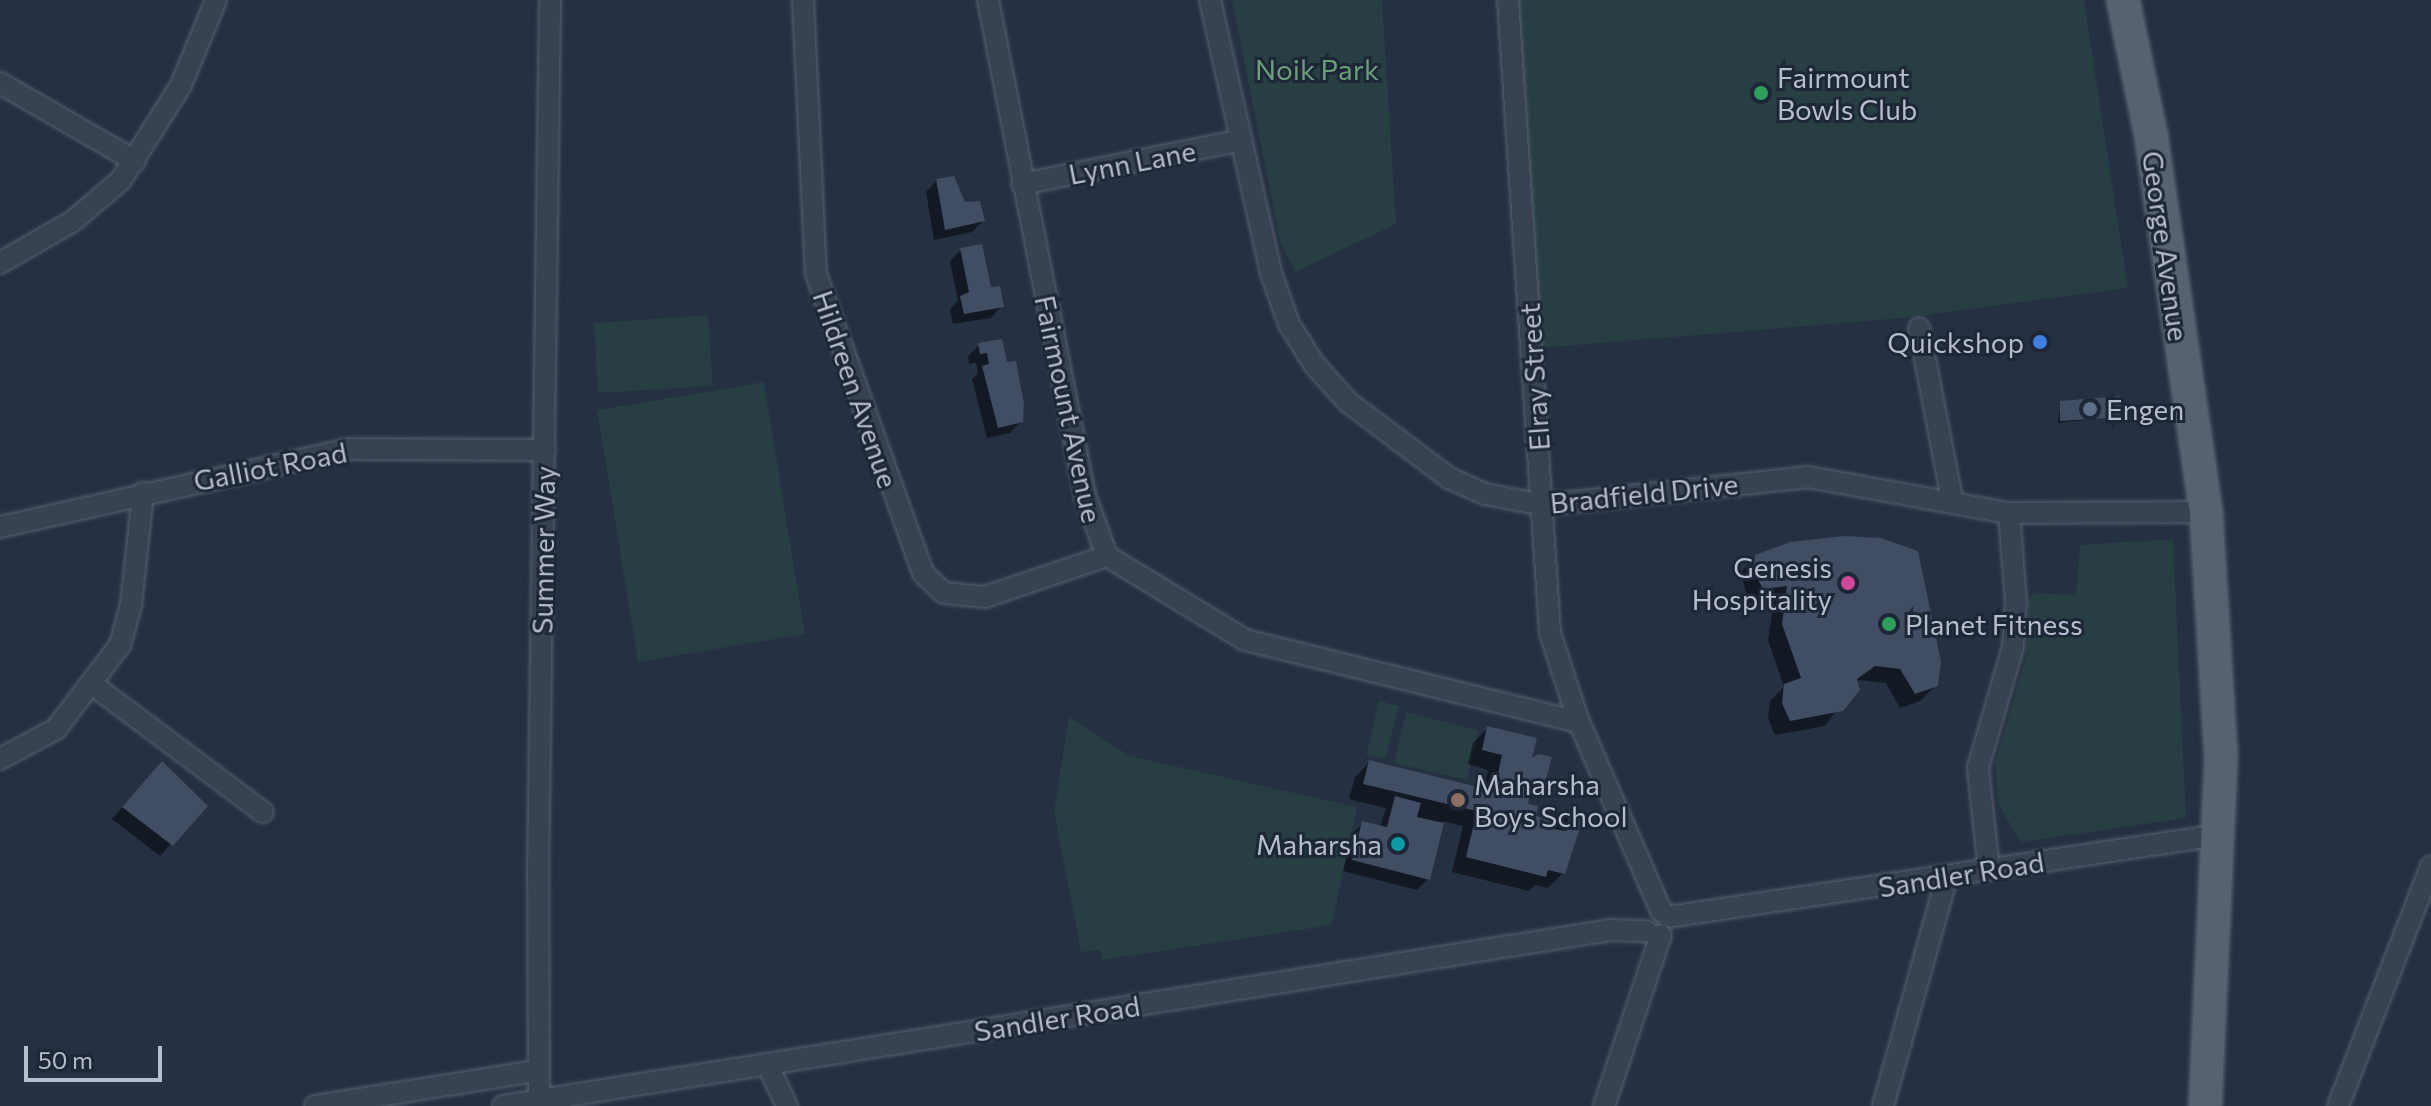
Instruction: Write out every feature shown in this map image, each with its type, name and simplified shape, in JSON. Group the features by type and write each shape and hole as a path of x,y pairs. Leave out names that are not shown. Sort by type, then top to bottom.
{"main road":[{"name":"George Avenue","path":"2123,0 2151,135 2200,506 2219,687 2205,1106"}],"street":[{"path":"0,263 73,221 135,161 181,85 216,0"},
{"name":"Summer Way","path":"539,1103 536,1071 550,0"},
{"name":"Hildreen Avenue","path":"803,0 816,274 923,573 944,593 985,597 1107,556"},
{"name":"Fairmount Avenue","path":"988,0 1085,495 1107,556 1245,640 1579,722"},
{"name":"Bradfield Drive","path":"1210,0 1276,286 1289,324 1330,384 1396,442 1449,478 1485,494 1543,505 1808,477 1952,500 2009,513 2200,506"},
{"name":"Elray Street","path":"1508,0 1550,633 1579,722 1648,880 1657,922"},
{"path":"0,83 135,161"},
{"name":"Lynn Lane","path":"1022,184 1242,140"},
{"path":"1919,328 1952,500"},
{"name":"Galliot Road","path":"0,527 348,449 545,450"},
{"path":"0,759 56,729 93,685 127,628 143,493"},
{"path":"1989,870 1978,768 2013,647 2016,602 2009,513"},
{"path":"93,685 263,812"},
{"name":"Sandler Road","path":"503,1106 539,1103 1657,922 2214,836"},
{"path":"2338,1106 2431,866"},
{"path":"1883,1106 1947,877"},
{"path":"1604,1106 1643,981 1657,922"},
{"path":"767,1064 787,1106"},
{"path":"315,1106 536,1071"}],"green space":[{"name":"Noik Park","path":"1232,0 1382,0 1396,224 1295,272 1280,241"},
{"path":"1518,0 2084,0 2128,288 1903,318 1540,348"},
{"path":"708,315 713,386 598,393 594,323"},
{"path":"764,382 805,634 638,662 597,410"},
{"path":"2173,539 2186,818 2021,842 1998,804 1995,763 2026,657 2028,602 2034,593 2076,595 2080,545"},
{"path":"1379,701 1399,706 1385,759 1366,754"},
{"path":"1406,712 1478,730 1467,780 1394,763"},
{"path":"1069,717 1130,756 1357,807 1332,925 1102,960 1100,950 1081,952 1054,811"}],"building":[{"path":"954,176 965,202 980,201 985,221 945,230 936,179"},
{"path":"982,244 991,287 1000,286 1004,307 964,314 960,296 969,292 960,248"},
{"path":"1002,339 1007,362 1016,361 1024,404 1023,422 998,428 982,366 989,364 987,353 980,354 978,343"},
{"path":"2121,396 2124,417 2060,421 2060,401"},
{"path":"1845,536 1881,538 1918,551 1941,662 1938,686 1915,694 1900,669 1875,666 1857,679 1860,690 1843,711 1790,721 1782,703 1784,684 1801,678 1782,624 1787,586 1763,589 1752,568 1755,555 1790,542"},
{"path":"1487,726 1537,738 1532,758 1538,754 1552,757 1544,787 1532,784 1528,804 1538,806 1536,816 1556,821 1554,829 1566,831 1571,809 1585,812 1565,874 1548,870 1546,877 1466,857 1477,811 1363,784 1369,760 1494,791 1502,755 1482,750"},
{"path":"162,761 208,806 173,846 122,807"},
{"name":"Maharsha","path":"1395,796 1421,803 1417,817 1444,823 1430,880 1352,860 1362,821 1387,827"}],"place":[{"name":"Fairmount Bowls Club","path":"1761,93"},
{"name":"Quickshop","path":"2040,342"},
{"name":"Engen","path":"2090,409"},
{"name":"Genesis Hospitality","path":"1848,583"},
{"name":"Planet Fitness","path":"1889,624"},
{"name":"Maharsha Boys School","path":"1458,800"},
{"name":"Maharsha","path":"1398,844"}]}
